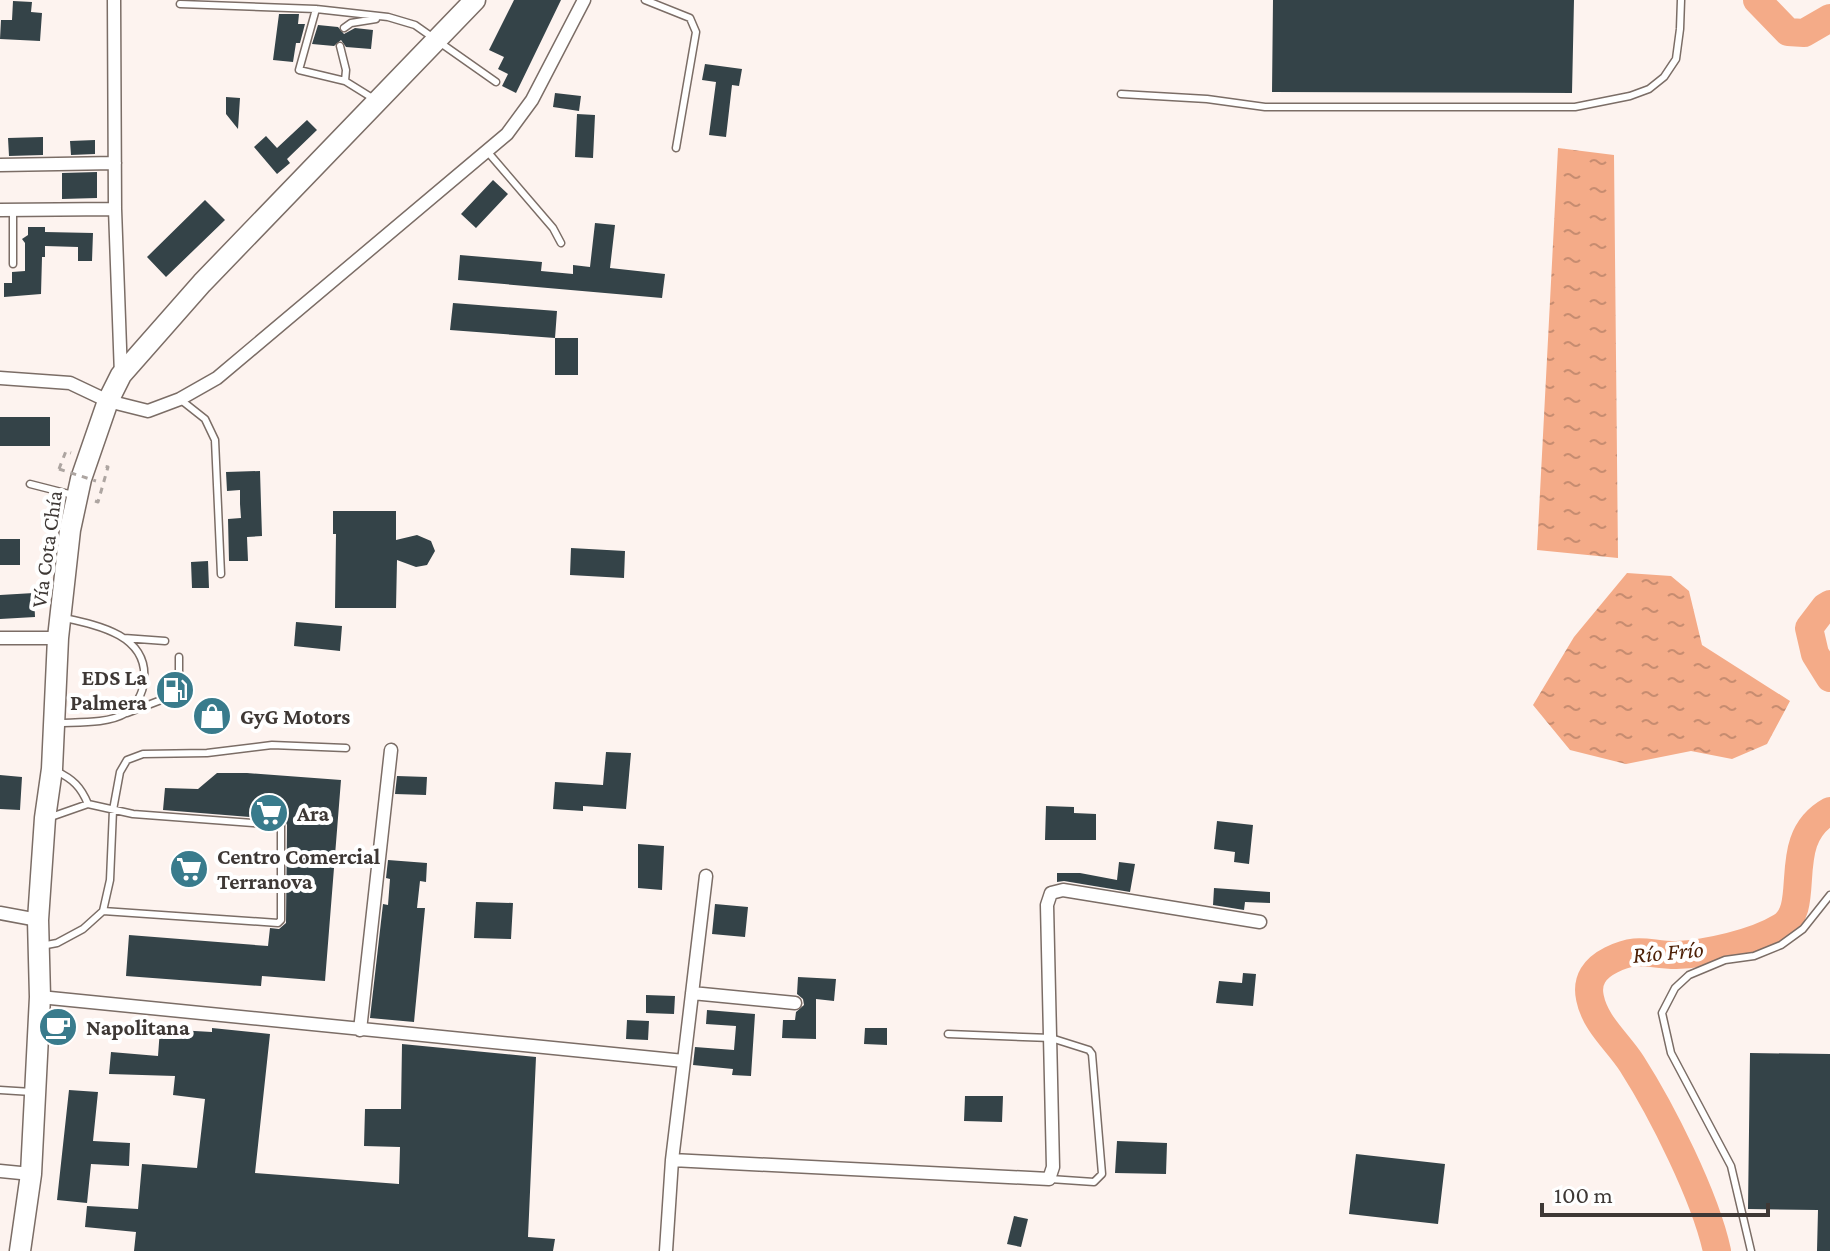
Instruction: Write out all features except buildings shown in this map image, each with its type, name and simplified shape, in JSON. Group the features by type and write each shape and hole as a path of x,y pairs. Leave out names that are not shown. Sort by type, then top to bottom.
{"main road":[{"name":"Vía Cota Chía","path":"20,1251 31,1174 40,997 38,920 45,818 52,769 59,628 70,530 108,401 121,375 202,283 475,0"}],"street":[{"path":"114,0 115,209 121,375"},
{"path":"0,378 70,383 108,401 148,411 180,399 217,378 507,134 532,100 584,0"},
{"path":"0,165 115,163"},
{"path":"6,210 115,209"},
{"path":"0,638 59,628"},
{"path":"360,1030 391,750"},
{"path":"666,1251 672,1160 706,876"},
{"path":"672,1160 1049,1179 1053,1167 1047,905 1051,893 1063,890 1260,922"},
{"path":"0,913 38,920"},
{"path":"692,993 795,1003"},
{"path":"40,997 684,1061"},
{"path":"0,1171 31,1174"}],"lane":[{"path":"645,0 690,18 696,32 676,148"},
{"path":"1121,94 1207,99 1265,107 1575,107 1630,96 1649,89 1664,77 1676,59 1681,0"},
{"path":"180,4 316,9 388,17 415,25 496,82"},
{"path":"316,9 299,70 345,81 376,100"},
{"path":"344,28 361,20 388,17"},
{"path":"340,46 346,70 345,81"},
{"path":"486,150 553,228 561,243"},
{"path":"6,210 13,264"},
{"path":"180,399 205,419 215,440 221,574"},
{"path":"30,484 78,496"},
{"path":"59,628 104,627 124,638 142,661 145,678 139,699 124,714"},
{"path":"124,638 165,641"},
{"path":"179,657 179,681"},
{"path":"54,723 124,714 169,697"},
{"path":"39,947 57,943 83,929 103,911 110,880 113,810 120,772 127,760 138,755 207,753 272,745 346,748"},
{"path":"52,769 69,776 81,788 88,804"},
{"path":"45,818 88,804 133,814 281,825 281,920 273,925 103,911"},
{"path":"1751,1251 1731,1166 1671,1053 1662,1013 1675,988 1689,975 1725,960 1754,956 1781,945 1803,929 1830,895"},
{"path":"948,1034 1051,1038 1082,1047 1092,1054 1102,1174 1094,1182 1049,1179"},
{"path":"0,1090 35,1092"}],"path":[{"path":"59,469 96,481"}],"water":[{"path":"1558,148 1614,155 1618,558 1537,550"},
{"path":"1627,573 1671,576 1689,591 1702,645 1790,701 1767,744 1732,759 1691,751 1626,764 1570,750 1533,705 1574,637"}],"waterway":[{"name":"Río Frío","path":"1757,0 1788,32 1804,33 1830,18"},
{"name":"Río Frío","path":"1830,604 1809,628 1815,654 1830,678"},
{"name":"Río Frío","path":"1717,1251 1703,1205 1669,1129 1632,1064 1597,1016 1590,998 1591,980 1605,963 1629,953 1676,955 1701,952 1744,943 1781,927 1795,905 1800,855 1805,839 1814,823 1830,811"}],"place":[{"name":"EDS La Palmera","path":"175,690"},
{"name":"GyG Motors","path":"212,716"},
{"name":"Ara","path":"269,813"},
{"name":"Centro Comercial Terranova","path":"189,869"},
{"name":"Napolitana","path":"58,1027"}]}
